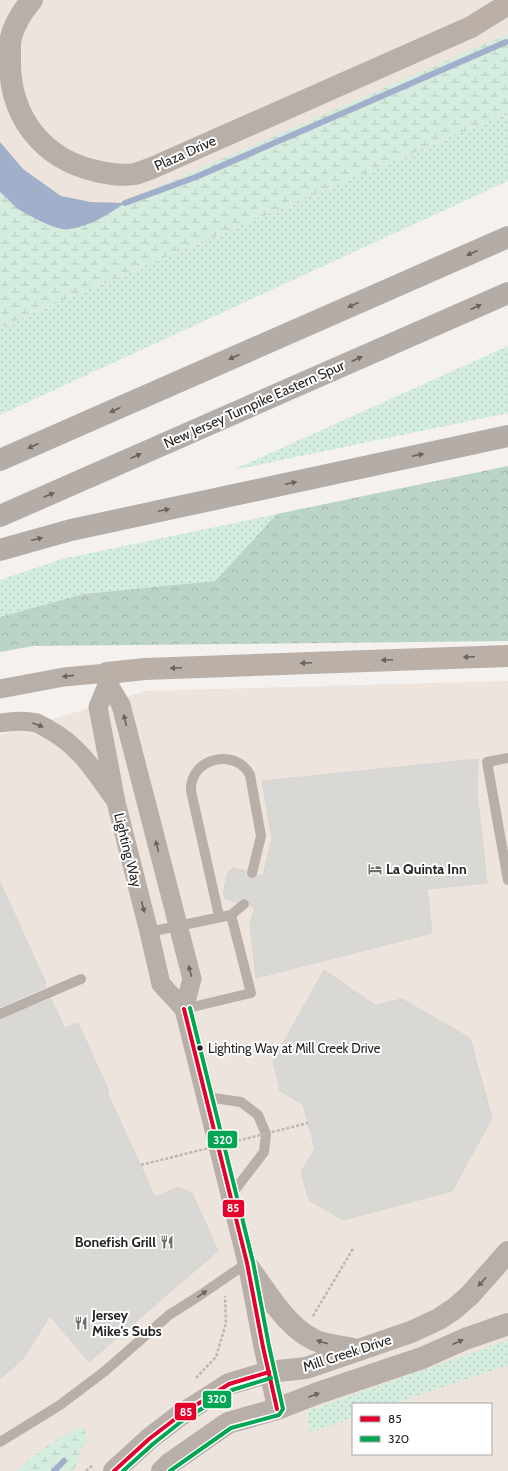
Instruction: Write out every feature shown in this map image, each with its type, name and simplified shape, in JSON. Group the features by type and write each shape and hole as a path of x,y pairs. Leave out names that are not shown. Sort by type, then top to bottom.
{"highway":[{"path":"0,460 508,237"},
{"name":"New Jersey Turnpike Eastern Spur","path":"0,516 508,292"},
{"path":"0,550 79,528 508,436"}],"main road":[{"path":"472,27 508,4"},
{"path":"472,27 508,17"},
{"path":"108,678 145,669 508,656"}],"street":[{"name":"Plaza Drive","path":"32,0 18,20 10,42 10,72 14,93 21,114 30,131 46,147 64,160 87,169 111,174 134,174 152,168 472,27"},
{"path":"0,689 64,677 108,678"},
{"name":"Lighting Way","path":"108,678 98,707 116,802 161,984 184,1009 248,1265 269,1372 278,1409"},
{"name":"Lighting Way","path":"108,678 122,704 192,979 184,1009"},
{"path":"0,723 18,721 37,724 59,735 76,749 92,768 116,802"},
{"name":"Mill Creek Drive","path":"105,1466 149,1439 178,1416 229,1384 269,1372 306,1368 411,1332 439,1319 470,1295 508,1252"},
{"path":"248,1265 286,1318 303,1334 322,1343 360,1350"},
{"name":"Mill Creek Drive","path":"162,1471 169,1464 228,1423 278,1409 318,1393 422,1358 465,1339 508,1324"}],"lane":[{"path":"508,758 487,762 508,880"},
{"path":"219,916 190,784 194,774 204,764 217,760 231,760 245,767 250,775 261,836 252,873"},
{"path":"149,932 219,916 231,915 244,904"},
{"path":"184,1009 251,992 231,915"},
{"path":"0,1014 81,979"},
{"path":"206,1097 241,1102 258,1115 266,1134 264,1152 231,1195"},
{"path":"0,1442 60,1405 105,1371 169,1315 248,1265"}],"path":[{"path":"140,1165 308,1123"},
{"path":"312,1319 354,1247"},
{"path":"190,1383 202,1373 216,1357 226,1323 225,1294"},
{"path":"86,1471 105,1466"}],"shaded area":[{"path":"0,0 508,0 508,113 0,327"},
{"path":"508,681 508,1471 0,1471 0,735 146,691"}],"green space":[{"path":"508,34 508,113 0,327 0,192 18,209 61,230 109,214 129,200"},
{"path":"508,113 508,181 0,415 0,327"},
{"path":"508,346 508,413 233,470"},
{"path":"508,466 508,641 33,646 0,652 0,617 83,594 215,581 277,514"},
{"path":"277,514 215,581 83,594 0,617 0,580 62,559"},
{"path":"508,1340 508,1365 396,1403 352,1403 352,1418 310,1432 307,1411"},
{"path":"83,1427 85,1429 87,1439 79,1454 76,1466 72,1471 17,1471 31,1458 48,1446"}],"water":[{"path":"0,142 23,169 61,196 91,202 125,203 96,221 71,229 53,227 40,221 18,209 0,192"}],"building":[{"name":"La Quinta Inn","path":"478,759 477,793 487,883 427,889 432,933 256,978 250,924 255,907 250,906 250,902 247,898 242,898 236,902 226,899 223,893 228,872 233,868 246,871 246,875 250,879 254,879 258,875 263,876 272,838 262,781"},
{"path":"0,882 46,983 44,984 45,987 0,1007"},
{"path":"324,970 375,1005 402,999 470,1038 492,1118 452,1191 343,1220 309,1200 301,1172 315,1149 303,1104 280,1091 273,1061"},
{"path":"51,999 65,1028 78,1023 109,1091 107,1092 155,1197 178,1187 192,1193 218,1251 89,1362 50,1316 23,1359 0,1379 0,1020"}],"waterway":[{"path":"125,203 196,177 506,42"},
{"path":"54,1471 64,1461"}],"transit line":[{"name":"320","path":"170,1471 231,1428 279,1415 283,1409 253,1262 190,1008"},
{"name":"85","path":"184,1009 247,1263 263,1347 277,1409"},
{"name":"85","path":"114,1471 149,1439 179,1416 229,1384 269,1372"},
{"name":"320","path":"123,1471 153,1444 182,1421 232,1390 271,1378"}],"place":[{"name":"La Quinta Inn","path":"375,869"},
{"name":"Lighting Way at Mill Creek Drive","path":"200,1048"},
{"name":"Bonefish Grill","path":"167,1242"},
{"name":"Jersey Mike's Subs","path":"81,1323"}]}
